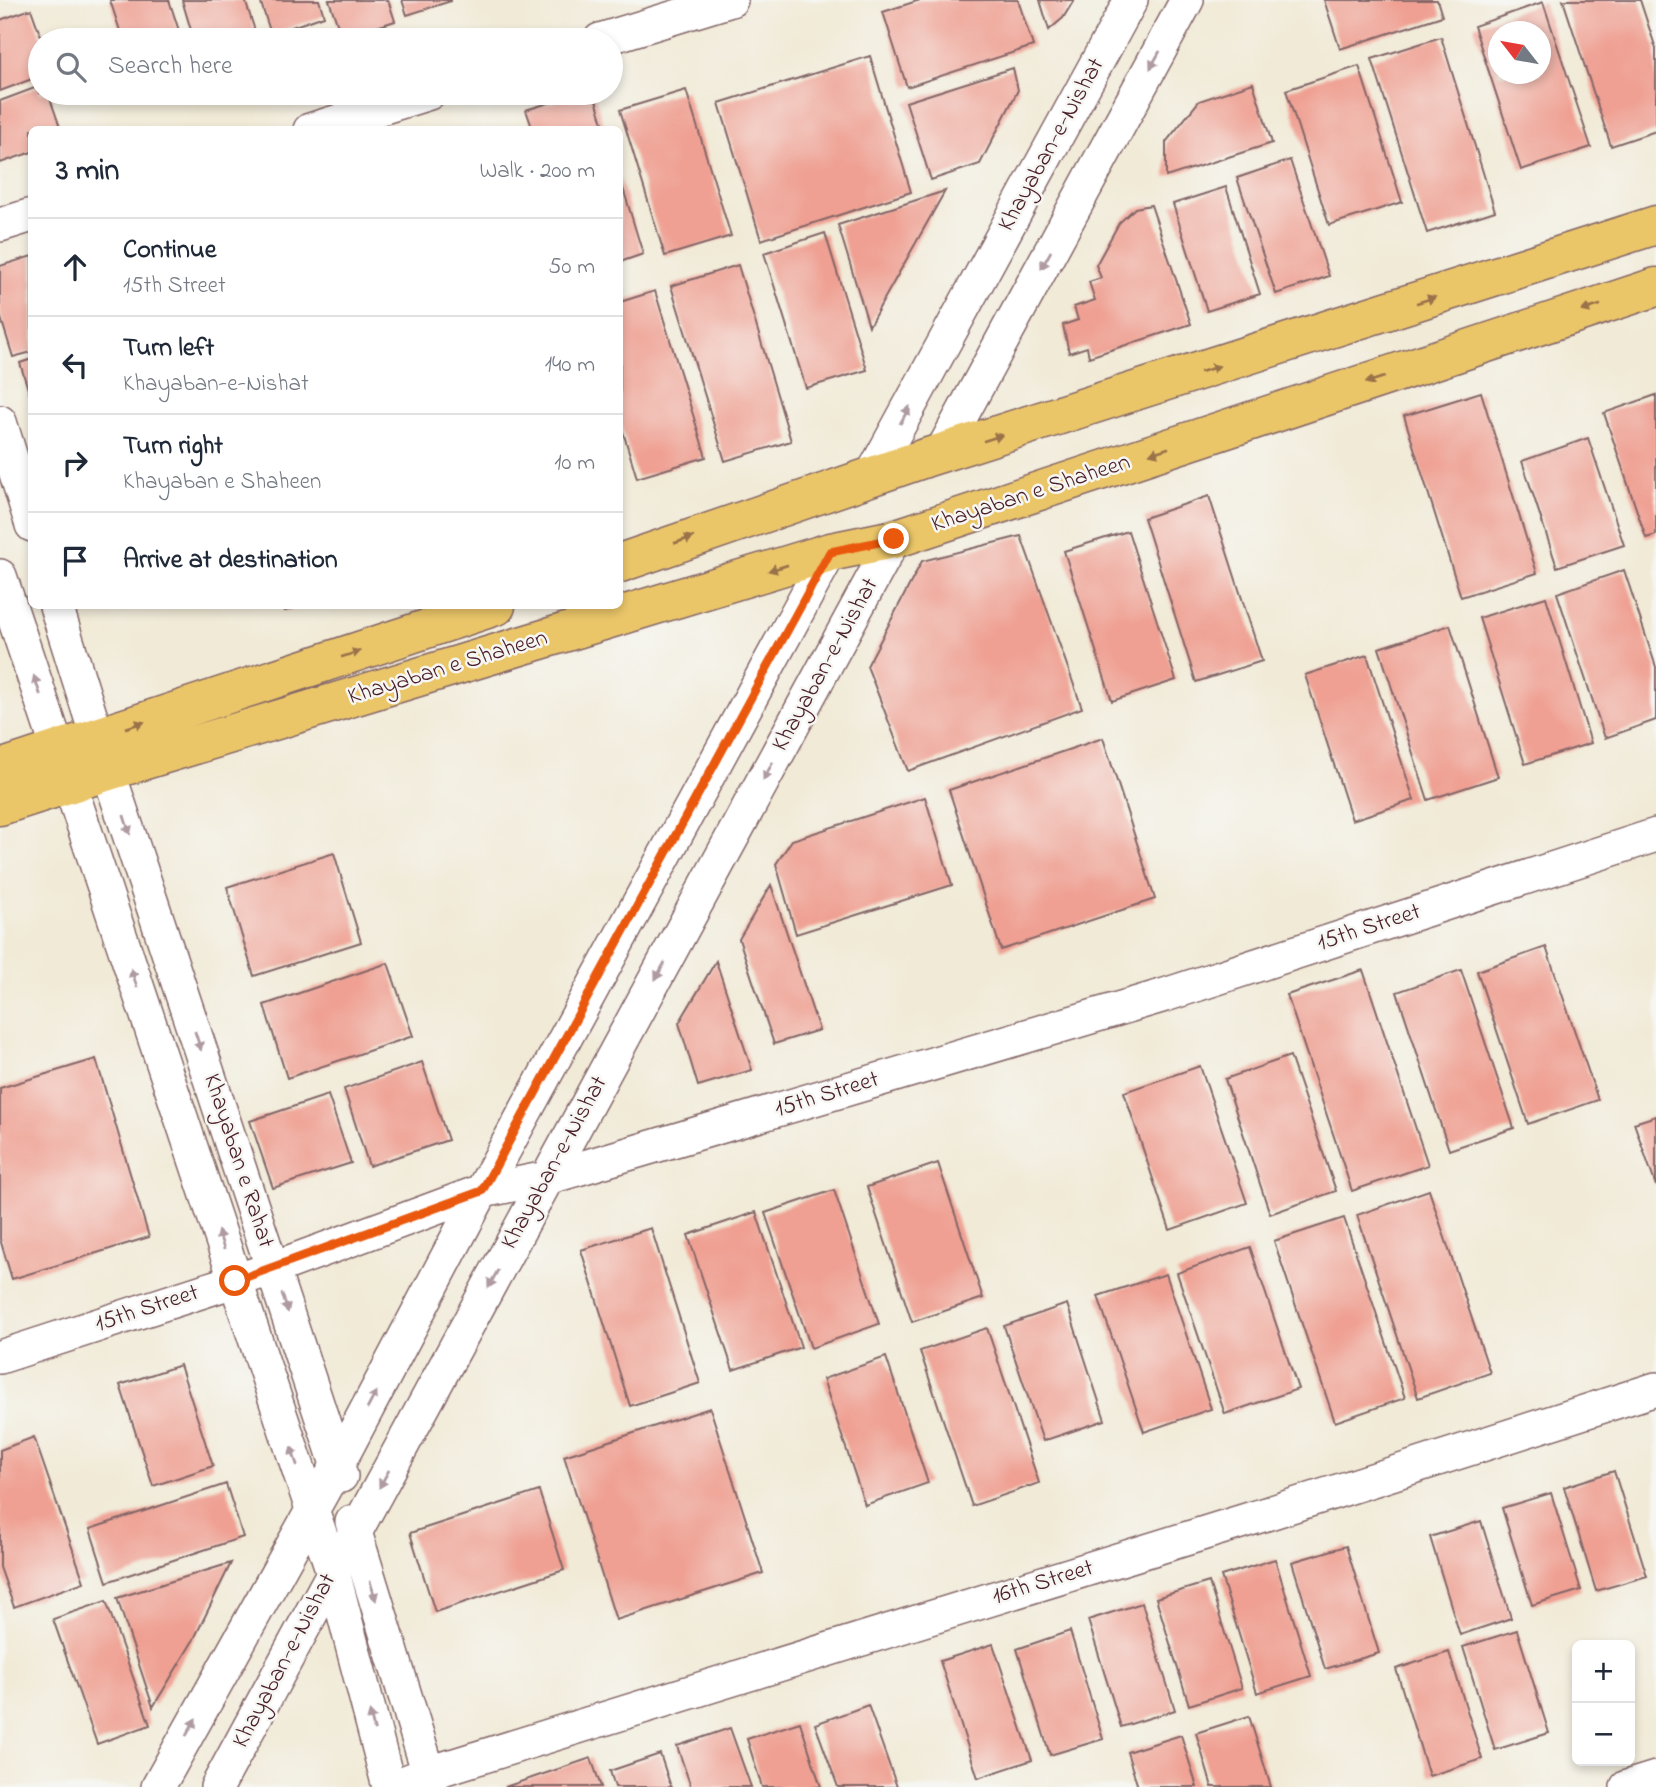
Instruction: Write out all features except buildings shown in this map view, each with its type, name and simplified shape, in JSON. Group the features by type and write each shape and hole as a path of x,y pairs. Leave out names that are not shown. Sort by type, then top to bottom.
{"main road":[{"path":"623,562 872,475 1656,225"},
{"name":"Khayaban e Shaheen","path":"103,754 830,552 894,539 1656,287"},
{"name":"Khayaban e Shaheen","path":"0,806 64,767 488,609"},
{"name":"Khayaban e Shaheen","path":"0,769 64,767"}],"street":[{"path":"623,33 731,0"},
{"name":"Khayaban-e-Nishat","path":"872,475 1131,0"},
{"name":"Khayaban-e-Nishat","path":"940,455 1187,0"},
{"path":"323,126 390,105"},
{"path":"0,225 28,216"},
{"path":"0,422 28,512"},
{"name":"Khayaban-e-Nishat","path":"217,1787 894,539"},
{"name":"Khayaban-e-Nishat","path":"158,1787 338,1464 482,1191 830,552"},
{"name":"Khayaban e Rahat","path":"0,576 333,1572 390,1787"},
{"name":"Khayaban e Rahat","path":"57,609 338,1464 355,1532 431,1780"},
{"name":"15th Street","path":"0,1357 274,1268 482,1191 547,1178 1165,995 1656,835"},
{"name":"16th Street","path":"390,1787 431,1780 1656,1389"},
{"path":"1627,1787 1656,1778"}],"route":[{"path":"235,1281 482,1191 830,552 894,539"}]}
